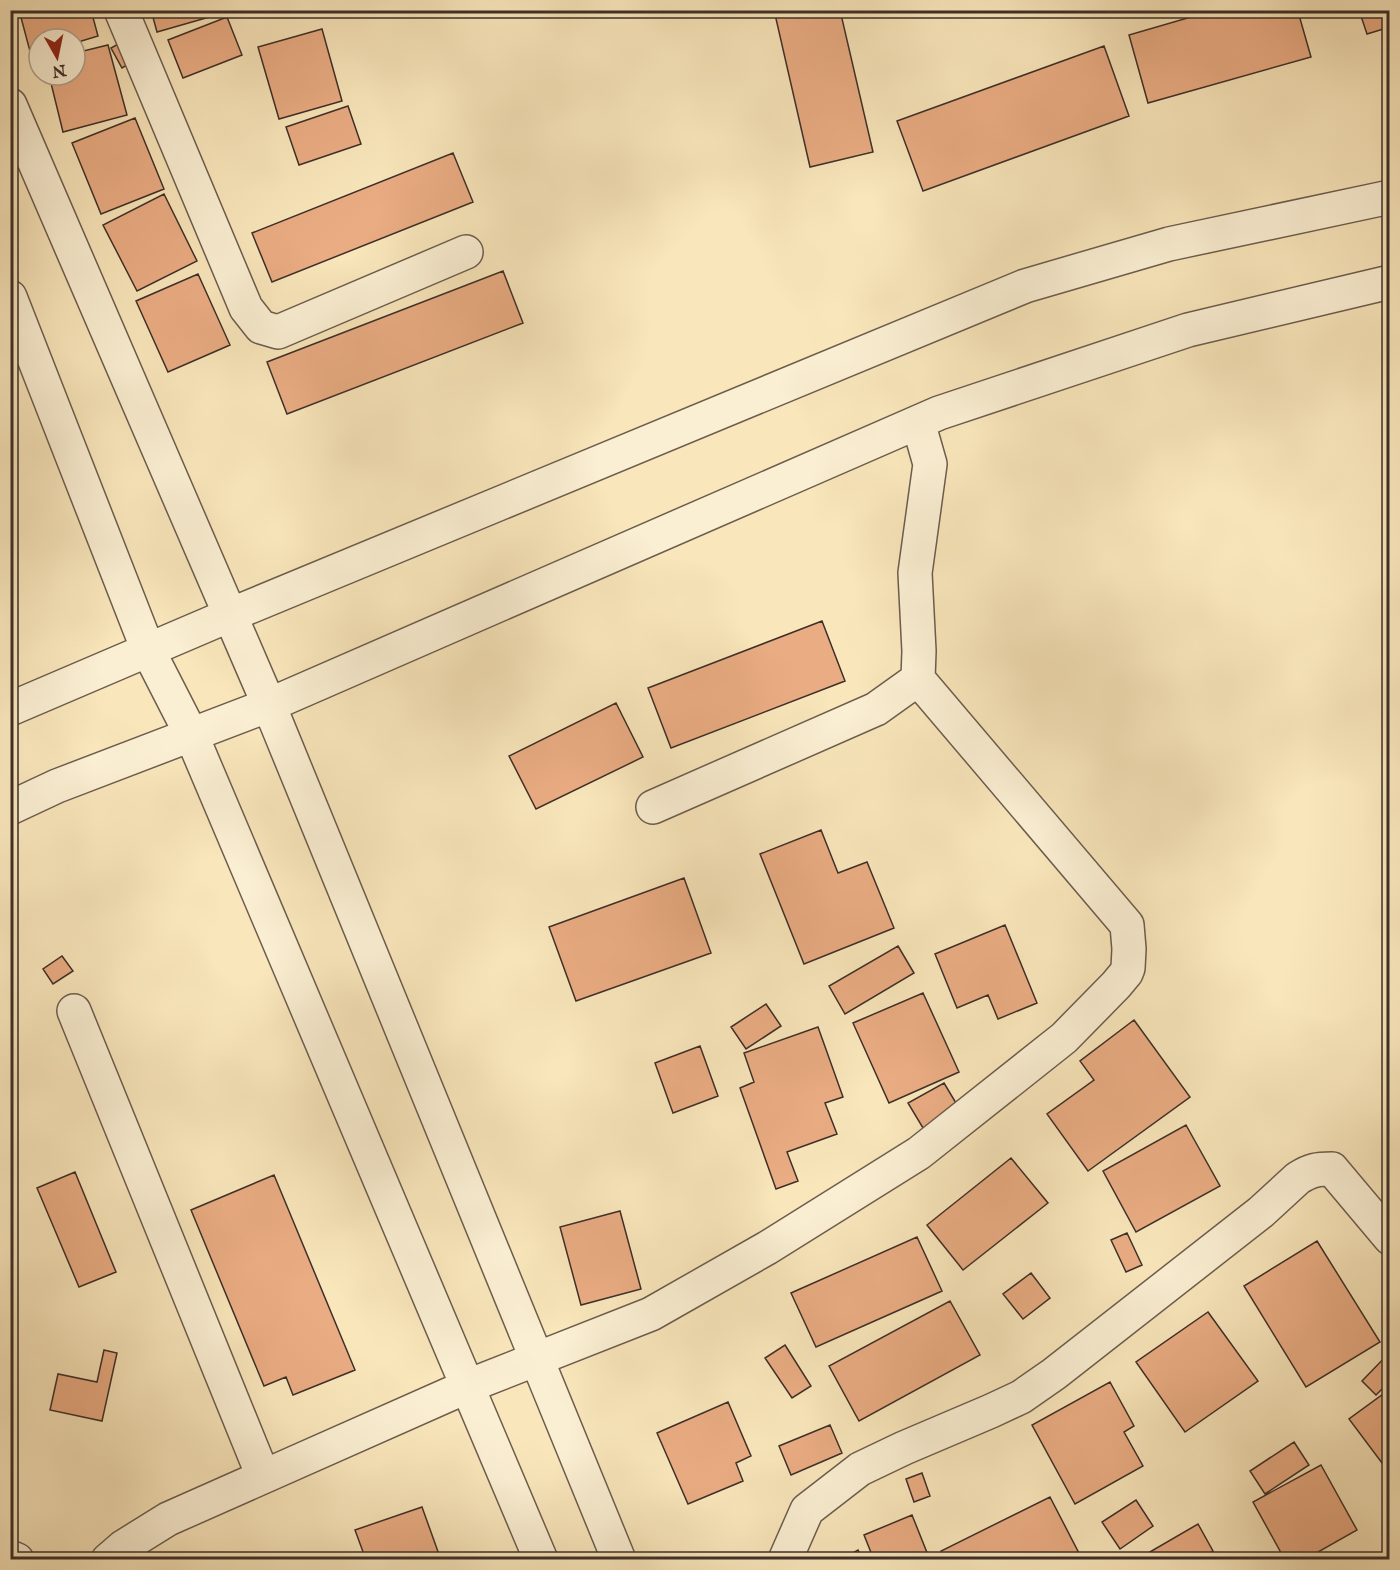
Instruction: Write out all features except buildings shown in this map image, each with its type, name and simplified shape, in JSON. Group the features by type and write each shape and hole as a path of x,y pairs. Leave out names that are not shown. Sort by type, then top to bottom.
{"street":[{"path":"121,10 246,308 261,327 278,332 466,252"},
{"path":"10,105 269,705 619,1560"},
{"path":"10,709 230,615 1025,286 1169,244 1389,197"},
{"path":"10,808 57,786 269,705 939,413 1188,330 1389,282"},
{"path":"10,297 148,650 191,734 541,1560"},
{"path":"108,1560 123,1547 168,1519 468,1386 651,1314 767,1248 919,1153 1064,1038 1126,973 1129,949 1126,925 918,679 915,573 930,464 918,422"},
{"path":"654,807 876,709 918,679"},
{"path":"74,1011 263,1476"},
{"path":"785,1560 807,1510 860,1469 1021,1397 1054,1374 1242,1227 1298,1178 1314,1169 1332,1169 1389,1238"},
{"path":"10,1557 17,1560"}]}
